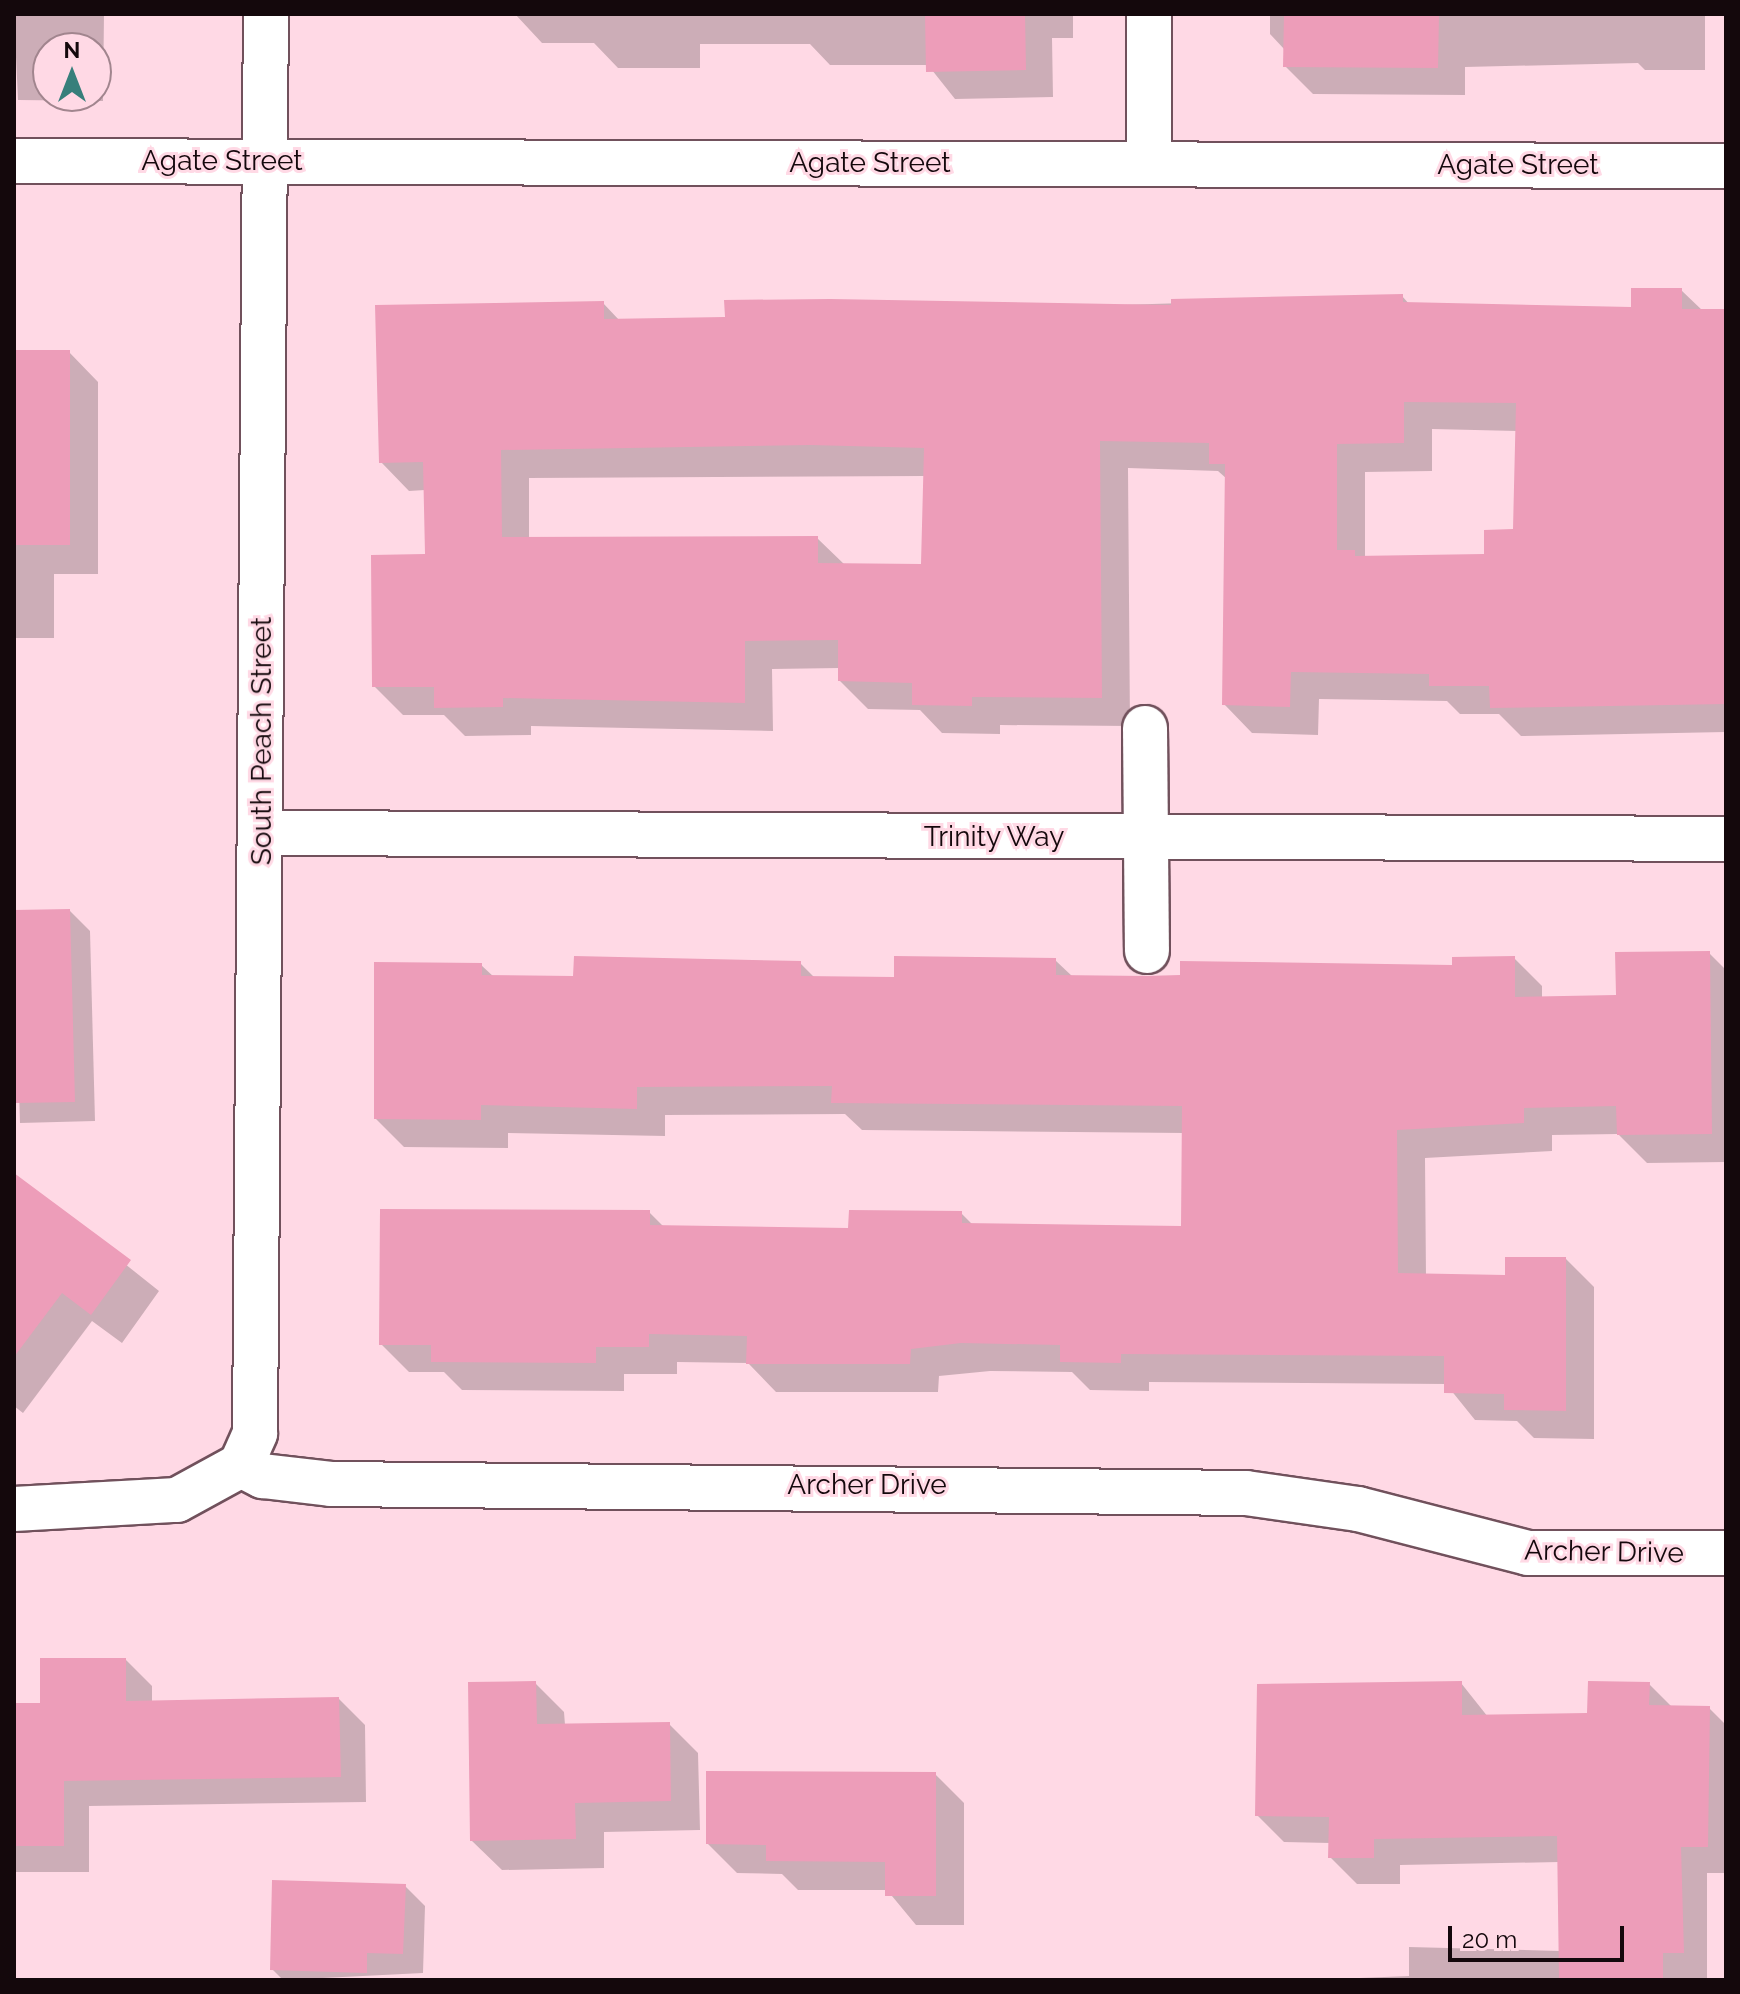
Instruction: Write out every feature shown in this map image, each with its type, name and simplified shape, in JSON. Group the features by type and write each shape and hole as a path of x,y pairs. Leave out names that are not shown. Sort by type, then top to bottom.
{"street":[{"name":"South Peach Street","path":"241,1465 255,1433 266,14"},
{"path":"1149,14 1149,164"},
{"name":"Agate Street","path":"14,161 1726,166"},
{"path":"1145,728 1147,951"},
{"name":"Trinity Way","path":"262,833 1726,839"},
{"path":"14,1509 177,1500 241,1465"},
{"name":"Archer Drive","path":"241,1465 263,1476 331,1484 1246,1493 1358,1509 1528,1553 1726,1553"}],"building":[{"path":"925,14 1025,14 1026,70 926,72"},
{"path":"1284,14 1439,14 1438,68 1283,67"},
{"path":"1631,288 1682,288 1682,309 1726,309 1726,704 1490,708 1489,686 1429,686 1429,674 1291,672 1290,707 1222,705 1225,464 1209,464 1209,443 1100,441 1102,698 972,697 972,706 912,705 912,683 838,681 838,640 745,641 745,703 503,698 503,707 434,708 434,687 372,687 371,555 425,554 423,462 379,463 375,305 604,301 604,319 725,317 724,300 1171,305 1171,299 1403,294 1403,302 1631,307","holes":["1404,402 1516,403 1513,529 1484,530 1484,554 1355,556 1355,550 1337,550 1337,444 1404,443","811,445 924,448 921,564 818,563 818,536 502,537 501,450"]},
{"path":"14,350 70,350 70,545 14,545"},
{"path":"70,909 75,1102 14,1103 14,910"},
{"path":"1710,951 1712,1134 1617,1135 1616,1106 1524,1108 1524,1123 1397,1130 1398,1273 1505,1275 1505,1257 1566,1257 1566,1411 1504,1410 1504,1394 1444,1393 1444,1356 1121,1354 1121,1363 1060,1362 1060,1345 961,1343 911,1349 910,1364 746,1364 747,1336 649,1334 649,1347 596,1347 596,1363 431,1362 431,1345 379,1345 380,1209 650,1210 650,1225 848,1228 849,1210 962,1211 962,1223 1181,1226 1182,1106 831,1103 832,1086 637,1087 637,1109 481,1105 481,1120 374,1119 374,962 482,963 482,975 573,976 574,956 801,961 801,976 894,977 894,956 1056,958 1056,975 1146,976 1180,975 1180,961 1452,965 1452,957 1515,956 1515,997 1616,995 1615,952"},
{"path":"14,1173 131,1260 91,1315 62,1293 14,1357"},
{"path":"40,1658 126,1658 126,1701 339,1697 341,1777 64,1781 64,1846 14,1846 14,1703 40,1703"},
{"path":"536,1681 537,1724 670,1722 671,1801 575,1803 576,1839 470,1841 468,1682"},
{"path":"1462,1681 1462,1715 1587,1713 1588,1681 1650,1682 1649,1705 1710,1706 1708,1847 1681,1847 1684,1953 1663,1953 1663,1980 1559,1980 1557,1836 1374,1839 1374,1858 1328,1858 1329,1817 1255,1816 1257,1684"},
{"path":"706,1771 936,1772 936,1896 885,1896 885,1862 766,1861 766,1845 706,1844"},
{"path":"272,1880 406,1884 403,1954 367,1953 367,1973 270,1970"}]}
